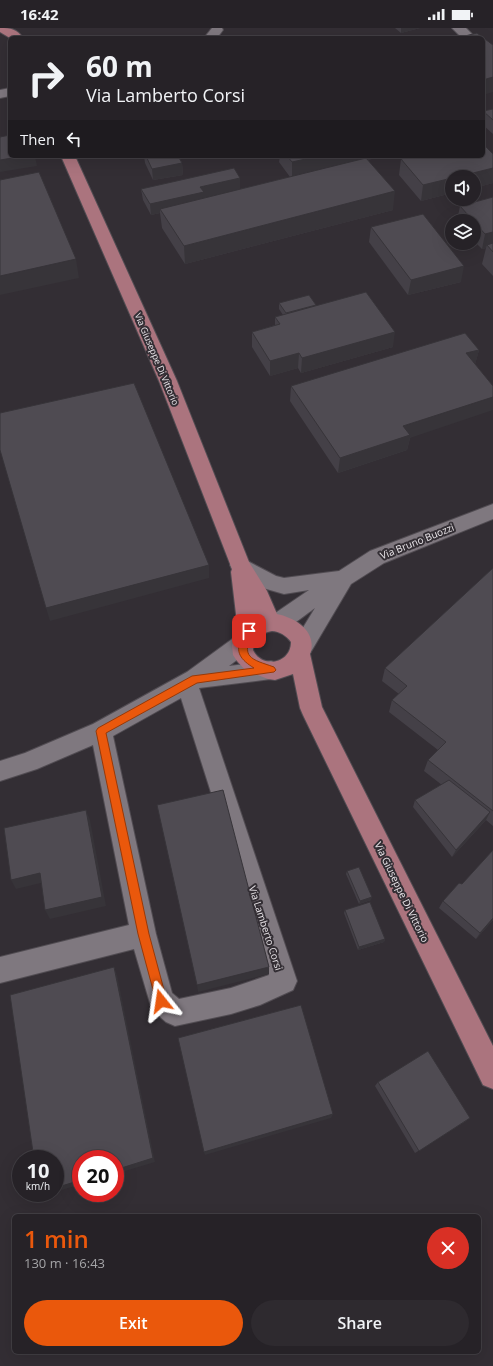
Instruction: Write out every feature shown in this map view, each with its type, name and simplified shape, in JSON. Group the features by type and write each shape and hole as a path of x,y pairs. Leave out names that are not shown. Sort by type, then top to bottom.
{"main road":[{"path":"1,28 15,36"},
{"name":"Via Giuseppe Di Vittorio","path":"71,158 168,381 240,564 275,622 296,632 300,636 300,652 312,708 493,1075"},
{"name":"Via Giuseppe Di Vittorio","path":"240,564 246,637 242,650 247,659 258,666 273,670 312,708"},
{"path":"246,637 258,625 275,622"},
{"path":"273,670 286,668 294,662 300,652"}],"street":[{"path":"458,28 468,36"},
{"name":"Via Bruno Buozzi","path":"275,622 377,557 493,511"},
{"name":"Via Bruno Buozzi","path":"240,564 270,582 284,586 344,577"},
{"name":"Via Bruno Buozzi","path":"300,652 344,577"},
{"path":"0,771 29,762 101,731 191,681 246,637"},
{"path":"191,681 273,670"},
{"name":"Via Lamberto Corsi","path":"101,731 143,934 161,1001 175,1013 231,1000 273,988 284,981 191,681"},
{"path":"0,970 143,934"}],"building":[{"path":"477,33 481,36 465,36"},
{"path":"485,39 493,45 493,77 485,79"},
{"path":"493,109 493,120 485,113 485,111"},
{"path":"8,135 8,158 12,158 0,160 0,137"},
{"path":"485,146 493,154 493,168 481,171 445,170 445,180 423,185 401,159 485,158"},
{"path":"147,158 179,158 182,163 152,169"},
{"path":"289,158 310,158 292,162"},
{"path":"366,158 395,191 184,246 160,209"},
{"path":"234,168 240,178 200,187 204,192 150,204 141,189"},
{"path":"39,172 76,259 0,276 0,180"},
{"path":"493,197 493,232 485,234 481,230 481,214 467,214 460,206 481,206 481,200"},
{"path":"423,214 445,242 445,250 451,250 464,266 411,280 371,227"},
{"path":"493,243 493,252 487,245"},
{"path":"366,292 395,332 302,358 299,353 270,361 252,332 280,324 275,317"},
{"path":"309,295 316,305 286,313 279,303"},
{"path":"465,333 479,350 466,353 493,386 493,397 403,426 410,435 340,458 291,386"},
{"path":"134,383 209,565 46,608 0,450 0,413"},
{"path":"493,568 493,811 428,760 446,742 392,700 407,686 385,668"},
{"path":"449,780 490,812 456,850 415,800"},
{"path":"223,790 269,967 197,985 157,805"},
{"path":"86,810 102,897 45,910 40,873 11,880 4,828"},
{"path":"493,850 493,918 480,933 443,901 459,883 462,884"},
{"path":"359,867 372,897 360,901 347,871"},
{"path":"370,902 385,939 359,947 345,910"},
{"path":"114,967 153,1158 124,1167 124,1150 72,1150 72,1183 64,1185 64,1150 33,1150 10,995"},
{"path":"301,1005 333,1114 204,1152 178,1038"},
{"path":"428,1051 470,1118 419,1151 378,1082"}],"route":[{"path":"161,1001 143,934 101,731 195,679 271,670 258,666 247,659 242,650 243,643 249,631"}]}
